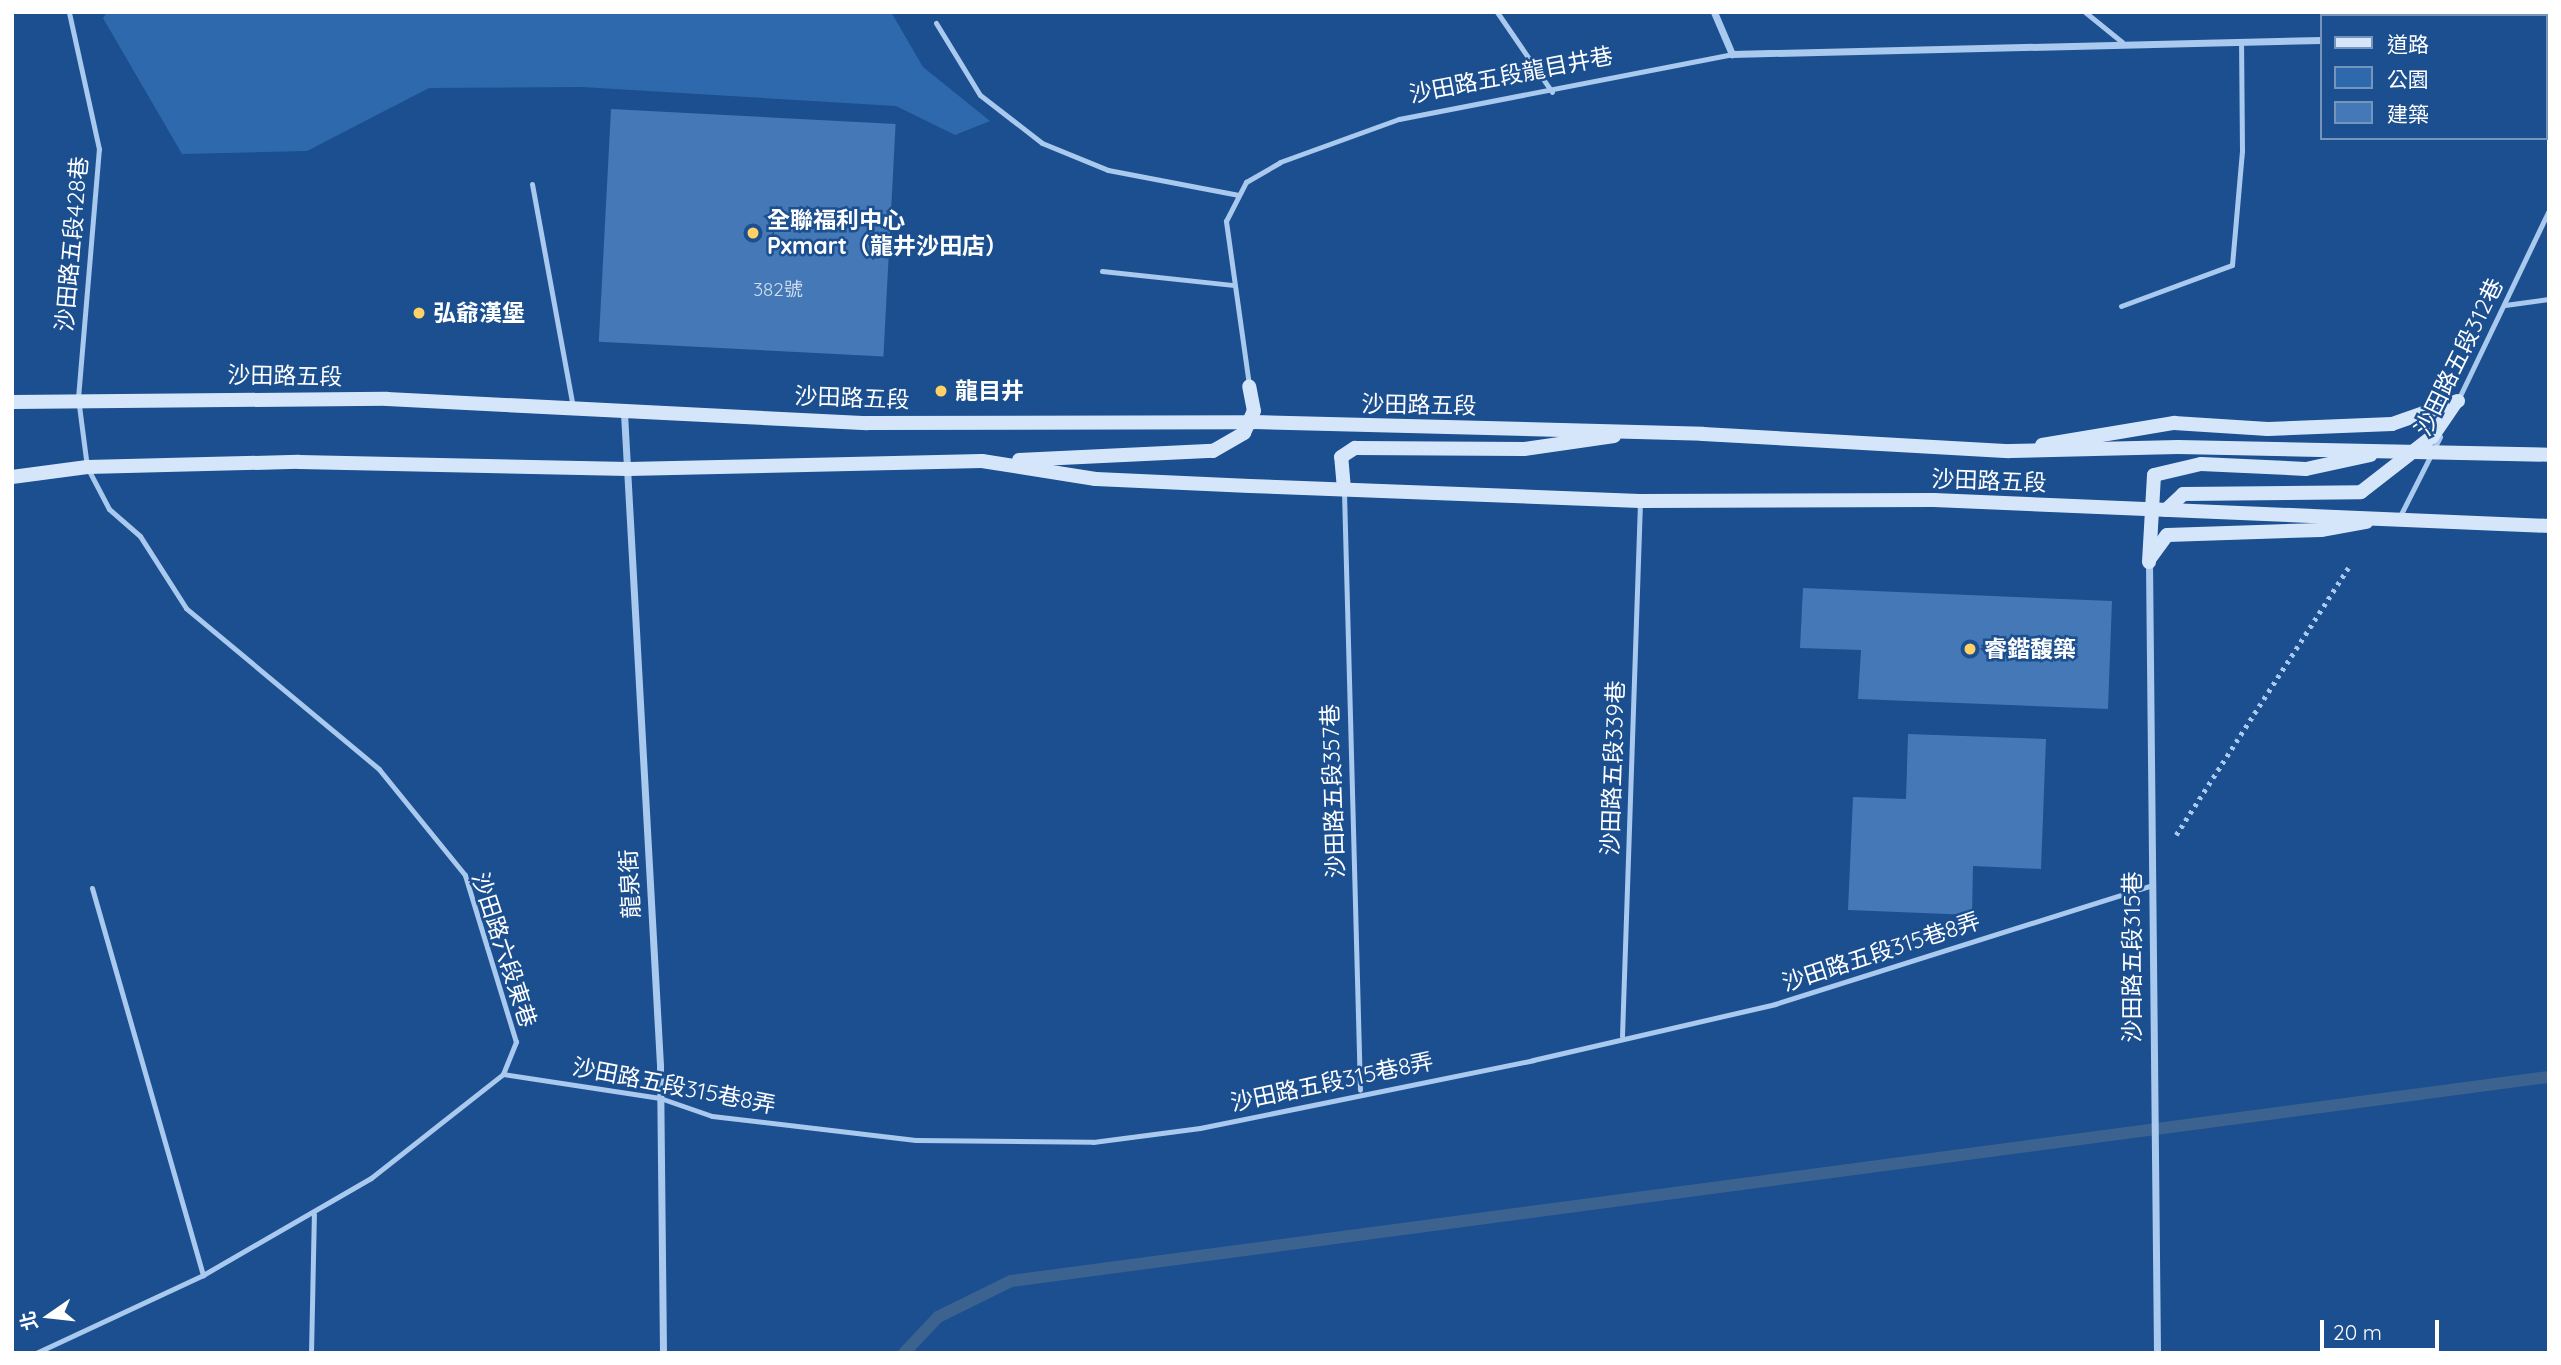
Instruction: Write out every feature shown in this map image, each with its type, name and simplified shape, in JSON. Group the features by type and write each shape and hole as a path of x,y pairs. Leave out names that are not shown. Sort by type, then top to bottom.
{"street":[{"path":"1714,12 1731,54"},
{"name":"沙田路五段龍目井巷","path":"1731,54 2122,42 2320,40"},
{"name":"沙田路五段龍目井巷","path":"1249,386 1254,411 1249,423"},
{"name":"沙田路五段","path":"12,402 78,398 387,399 624,413 867,423 1249,423 1625,432 2026,450 2417,451 2549,455"},
{"path":"2026,450 2071,436 2174,423 2268,429 2392,424 2458,401"},
{"path":"2159,510 2183,494 2361,492 2417,451 2458,401"},
{"name":"龍泉街","path":"624,413 660,1066 663,1353"},
{"path":"982,461 1213,452 1244,433 1249,423"},
{"name":"沙田路五段","path":"1344,489 1341,457 1354,448 1524,449 1591,443 1625,432"},
{"path":"2149,562 2159,510 2154,475 2174,467 2305,469 2381,451"},
{"name":"沙田路五段","path":"12,478 87,467 299,461 628,469 982,461 1096,479 1640,501 1934,500 2395,517 2549,526"},
{"path":"2149,562 2167,535 2321,530 2395,517"},
{"name":"沙田路五段315巷","path":"2149,562 2150,886 2157,1353"}],"lane":[{"name":"沙田路五段428巷","path":"69,12 99,149 78,398"},
{"path":"1497,12 1552,92"},
{"path":"2085,12 2122,42"},
{"path":"936,23 980,95 1042,143 1108,170 1239,195"},
{"path":"2121,306 2232,265 2242,151 2241,41"},
{"name":"沙田路五段龍目井巷","path":"1249,386 1226,220 1246,182 1280,162 1399,119 1552,92 1731,54"},
{"path":"532,184 573,410"},
{"name":"沙田路五段312巷","path":"2395,517 2458,401 2549,211"},
{"path":"1102,271 1234,285"},
{"path":"2505,305 2549,299"},
{"name":"沙田路六段東巷","path":"36,1353 203,1275 314,1214 372,1178 503,1074 516,1042 465,875 379,769 186,608 141,536 109,509 87,467 78,398"},
{"name":"沙田路五段357巷","path":"1344,489 1360,1090"},
{"name":"沙田路五段339巷","path":"1622,1036 1640,501"},
{"name":"沙田路五段315巷8弄","path":"503,1074 660,1098 712,1116 916,1140 1093,1142 1200,1128 1360,1090 1534,1060 1622,1036 1775,1004 2150,886"},
{"path":"92,888 203,1275"},
{"path":"311,1353 314,1214"}],"path":[{"path":"2151,874 2348,568"}],"green space":[{"path":"107,12 891,12 923,67 990,121 955,135 896,106 582,87 429,88 307,151 182,154 103,18"}],"building":[{"name":"全聯福利中心 Pxmart（龍井沙田店）","path":"611,109 896,124 883,357 599,342"},
{"name":"睿鍇馥築","path":"1803,588 2112,601 2108,709 1858,699 1861,650 1800,648"},
{"path":"1908,734 2046,739 2041,869 1973,866 1972,915 1848,910 1853,797 1906,799"}],"waterway":[{"path":"904,1353 938,1317 1011,1281 2549,1077"}],"place":[{"name":"全聯福利中心 Pxmart（龍井沙田店）","path":"753,233"},
{"name":"弘爺漢堡","path":"419,313"},
{"name":"龍目井","path":"941,391"},
{"name":"睿鍇馥築","path":"1970,649"}]}
